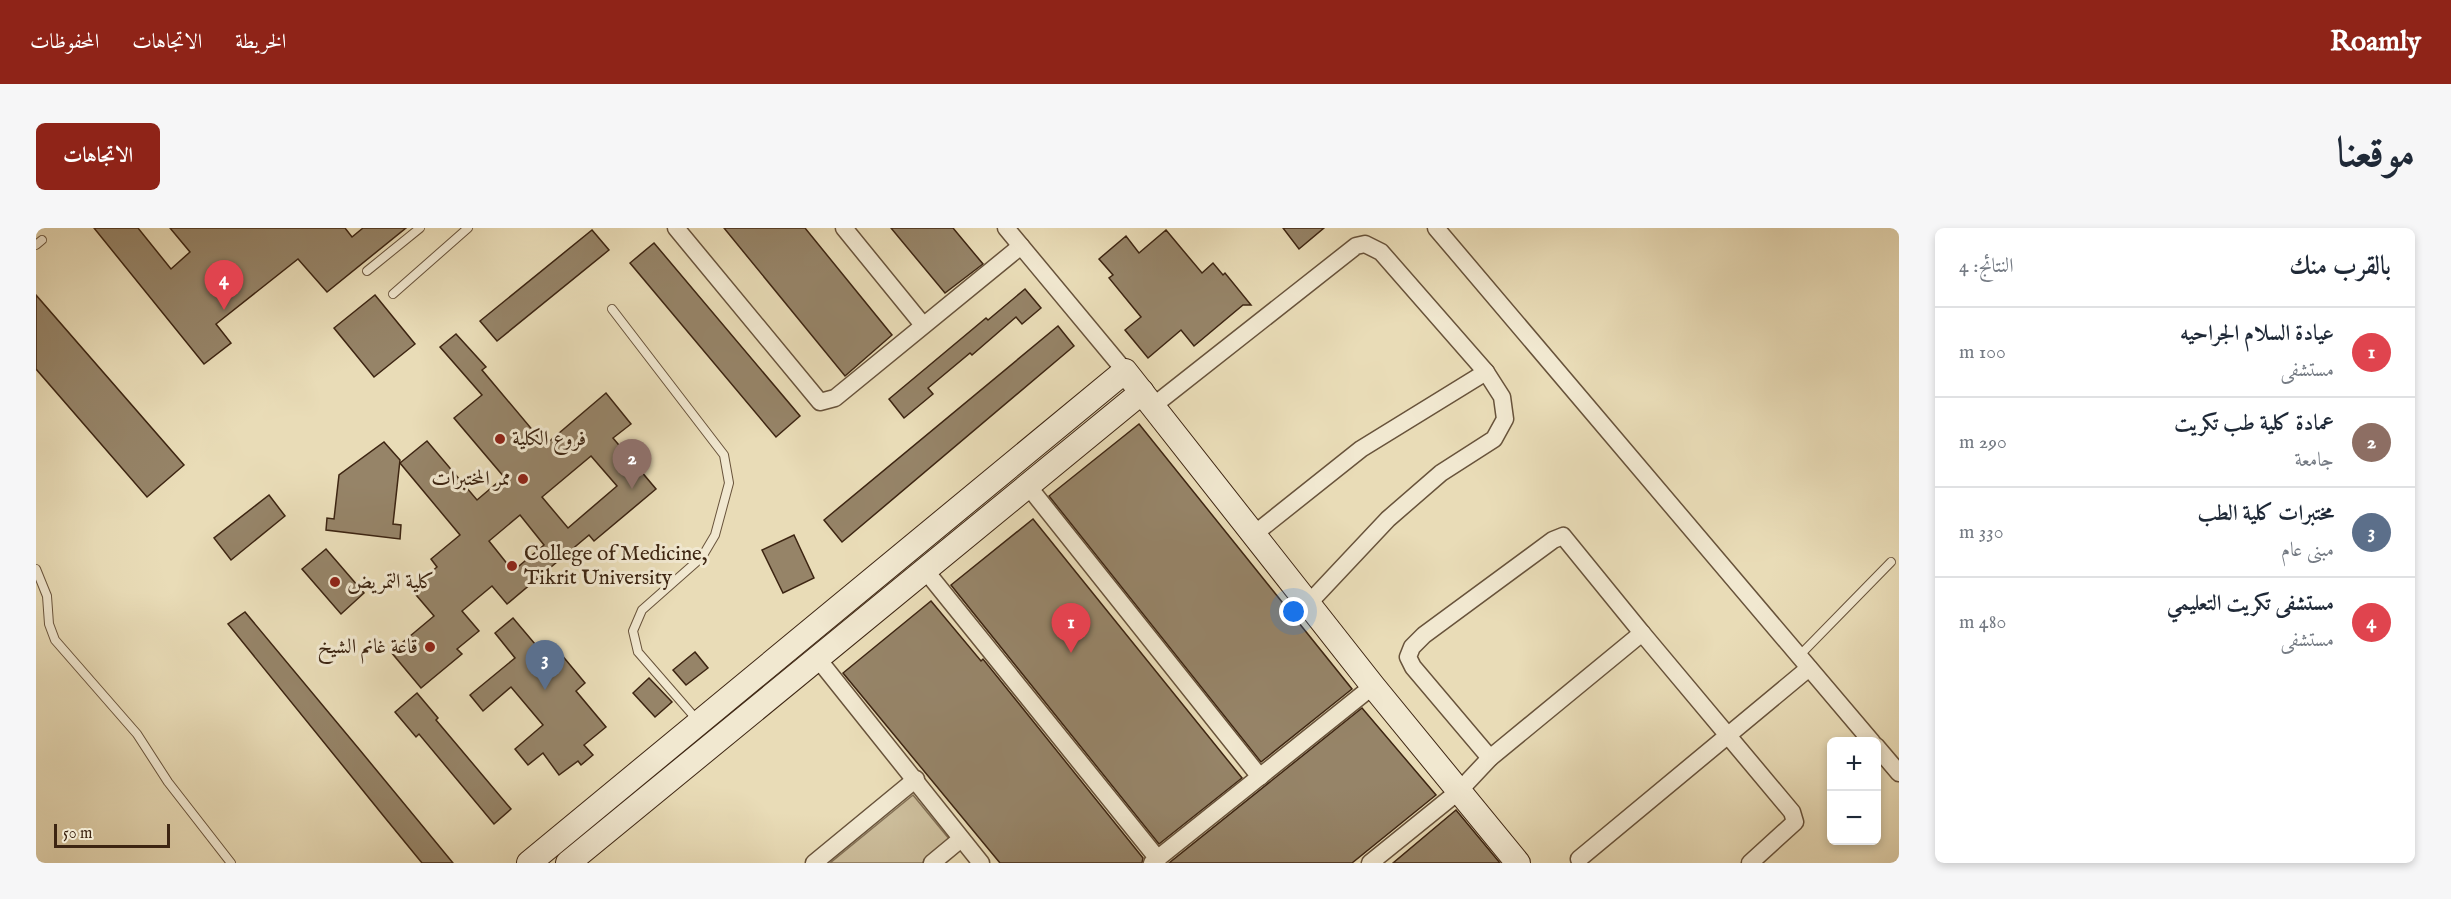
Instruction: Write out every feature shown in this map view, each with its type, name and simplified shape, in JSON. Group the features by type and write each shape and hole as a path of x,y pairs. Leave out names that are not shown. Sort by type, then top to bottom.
{"street":[{"path":"676,228 820,402 835,398 1021,246"},
{"path":"844,228 923,325"},
{"path":"1006,228 1125,371 1372,686 1518,863"},
{"path":"1436,228 1869,737"},
{"path":"568,863 1028,486 1356,246 1365,244 1382,252 1486,372 1502,397 1505,419 1494,439 1441,473 1388,519 1308,604"},
{"path":"529,863 1125,371"},
{"path":"1254,535 1361,449 1486,372"},
{"path":"1028,486 1260,777"},
{"path":"1490,758 1413,667 1408,657 1413,647 1424,635 1552,540 1563,536 1792,812 1795,822 1750,863"},
{"path":"925,570 1155,861 1372,686"},
{"path":"1370,863 1459,791 1490,758 1642,633"},
{"path":"818,659 981,863"},
{"path":"1579,859 1727,734 1804,662"},
{"path":"1881,752 1899,773"},
{"path":"643,770 658,790"},
{"path":"814,863 916,779"},
{"path":"932,863 961,839"}],"lane":[{"path":"367,272 420,228"},
{"path":"393,294 468,228"},
{"path":"612,309 724,455 729,483 715,535 702,557 642,610 633,631 638,652 700,723"},
{"path":"1804,662 1892,562"},
{"path":"36,568 47,596 49,624 55,640 137,734 168,782 231,863"}],"shaded area":[{"path":"913,795 950,840 922,863 830,863"}],"building":[{"path":"94,228 138,228 171,269 190,252 170,228 345,228 352,237 363,228 406,228 327,292 298,259 216,324 231,343 204,364"},
{"path":"724,228 805,228 892,335 845,376"},
{"path":"891,228 953,228 983,264 945,293"},
{"path":"1283,228 1324,228 1299,249"},
{"path":"592,230 609,250 497,341 480,321"},
{"path":"1166,230 1202,273 1213,263 1223,275 1225,273 1251,305 1243,305 1194,346 1181,330 1148,358 1125,330 1141,317 1109,278 1113,275 1099,259 1126,236 1139,253"},
{"path":"654,243 800,416 776,437 630,263"},
{"path":"1025,289 1041,308 1022,324 1016,317 972,355 970,353 928,388 933,394 904,418 889,399 986,318 988,320"},
{"path":"36,295 184,465 147,497 36,369"},
{"path":"375,295 415,344 374,377 334,328"},
{"path":"1058,326 1074,346 842,542 824,520"},
{"path":"456,334 486,367 482,370 545,445 606,393 631,424 613,438 656,489 594,541 589,535 507,604 492,586 462,611 479,631 457,649 462,654 421,688 391,652 434,616 411,589 437,567 431,559 460,535 400,463 427,441 477,500 504,477 454,418 482,395 440,347","holes":["591,456 617,486 568,528 542,497","520,515 544,545 513,571 489,541"]},
{"path":"1139,424 1352,689 1261,762 1049,496"},
{"path":"384,442 400,460 393,524 401,525 400,539 326,530 327,518 334,519 339,475"},
{"path":"269,495 285,516 231,560 214,538"},
{"path":"1033,519 1242,778 1159,844 951,585"},
{"path":"794,535 814,578 783,593 762,550"},
{"path":"326,549 364,593 341,614 302,569"},
{"path":"931,601 981,661 983,659 1143,858 1142,863 1000,863 843,673"},
{"path":"245,612 453,863 422,863 228,624"},
{"path":"513,618 551,663 561,654 585,683 576,691 606,727 584,745 593,755 581,765 578,761 559,775 543,753 528,765 515,749 543,725 511,687 483,711 470,695 515,658 495,633"},
{"path":"695,652 708,668 686,685 673,670"},
{"path":"649,678 672,702 655,717 633,693"},
{"path":"417,693 438,718 436,720 511,809 494,824 419,734 416,737 395,712"},
{"path":"1362,708 1436,795 1352,863 1169,863"},
{"path":"1456,810 1500,863 1393,863"}],"place":[{"name":"مستشفى تكريت التعليمي","path":"224,310"},
{"name":"فروع الكلية","path":"500,439"},
{"name":"ممر المختبرات","path":"523,479"},
{"name":"عمادة كلية طب تكريت","path":"632,489"},
{"name":"College of Medicine, Tikrit University","path":"512,566"},
{"name":"كلية التمريض","path":"335,582"},
{"name":"قاعة غانم الشيخ","path":"430,647"},
{"name":"عيادة السلام الجراحيه","path":"1071,653"},
{"name":"مختبرات كلية الطب","path":"545,690"}]}
